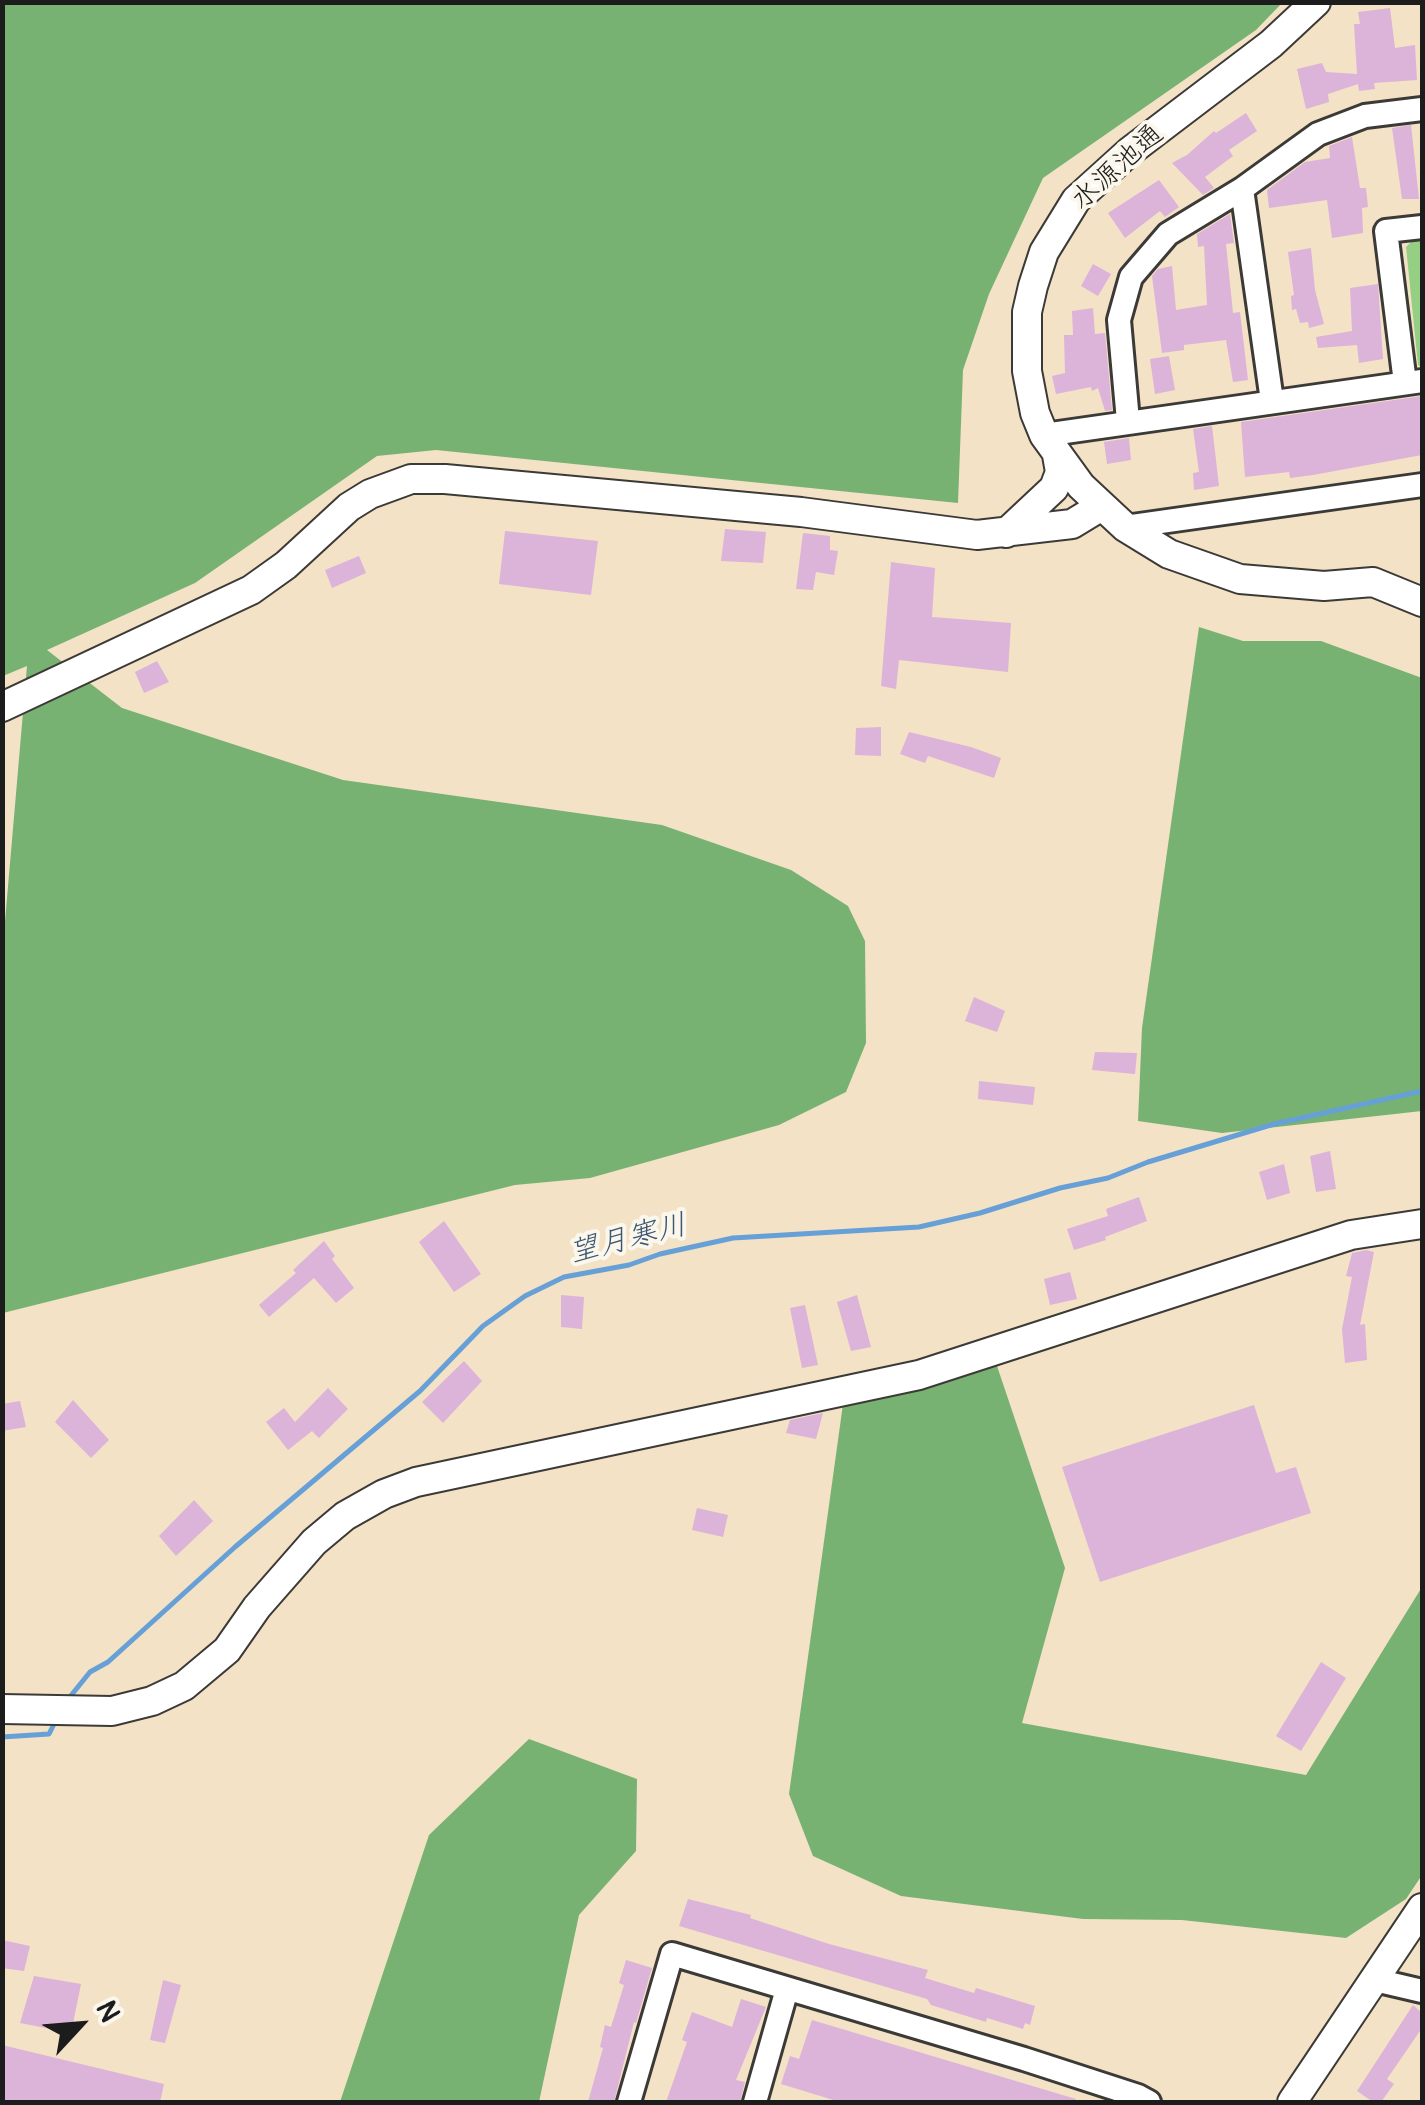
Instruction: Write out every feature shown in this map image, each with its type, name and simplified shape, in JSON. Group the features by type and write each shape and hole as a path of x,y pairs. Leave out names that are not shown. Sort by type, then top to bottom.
{"street":[{"name":"水源池通","path":"1316,2 1271,44 1106,172 1076,200 1058,224 1033,286 1025,340 1026,371 1034,413 1050,445 1100,507 1169,554 1240,579 1324,586 1373,582 1422,602"},
{"path":"1128,421 1119,320 1131,277 1168,234 1242,189 1318,134 1365,116 1422,109"},
{"path":"1242,189 1272,401"},
{"path":"1006,533 1054,488 1060,472 1050,445 1128,421 1414,382 1386,232 1422,227"},
{"path":"2,707 239,597 286,565 349,507 370,494 411,480 445,479 800,512 977,535 1072,524 1100,507"},
{"path":"1124,526 1422,485"},
{"path":"2,1709 112,1711 152,1701 184,1686 228,1650 257,1607 314,1542 345,1516 384,1494 473,1469 919,1375 1351,1235 1422,1224"},
{"path":"1292,2102 1422,1908"},
{"path":"629,2102 672,1954 1141,2100"},
{"path":"1375,1980 1422,1991"},
{"path":"753,2102 787,1990"}],"green space":[{"path":"3,3 1282,3 1256,30 1043,178 989,294 963,370 958,503 436,450 377,456 195,583 47,650 122,708 343,780 662,825 791,870 848,906 865,941 866,1043 846,1092 779,1125 590,1178 515,1185 3,1313 2,956 27,666 3,676"},
{"path":"1422,240 1422,368 1418,365 1406,247 1412,241"},
{"path":"1199,627 1243,641 1321,641 1422,678 1422,1111 1222,1133 1138,1121 1142,1028"},
{"path":"996,1363 1065,1568 1022,1723 1306,1775 1422,1587 1422,1875 1406,1899 1346,1938 1182,1920 1083,1919 901,1896 813,1856 789,1794 843,1404"},
{"path":"529,1739 637,1779 636,1851 579,1915 539,2102 340,2102 429,1835"}],"building":[{"path":"1390,8 1395,48 1415,45 1417,80 1374,83 1375,89 1359,91 1358,84 1328,94 1329,102 1306,109 1297,69 1322,63 1326,72 1357,74 1354,24 1360,24 1358,12"},
{"path":"1246,113 1257,131 1229,150 1233,156 1205,177 1214,188 1203,195 1172,163 1214,131"},
{"path":"1411,125 1419,199 1402,199 1392,128"},
{"path":"1352,137 1360,188 1366,188 1368,207 1362,208 1363,233 1332,238 1327,200 1269,208 1267,190 1305,162 1330,158 1329,146"},
{"path":"1159,180 1179,207 1165,217 1160,211 1125,238 1108,213"},
{"path":"1230,214 1234,243 1226,244 1233,313 1240,312 1248,380 1233,382 1226,340 1184,345 1184,350 1162,353 1152,276 1158,269 1172,266 1176,310 1207,305 1204,246 1198,247 1197,234"},
{"path":"1311,248 1315,290 1324,324 1309,328 1308,322 1300,323 1296,309 1292,310 1294,295 1288,252"},
{"path":"1093,264 1111,274 1098,296 1081,286"},
{"path":"1378,284 1383,359 1359,363 1357,345 1318,348 1316,337 1352,331 1350,288"},
{"path":"1093,308 1095,334 1105,333 1112,410 1105,411 1098,388 1056,394 1052,376 1065,373 1064,335 1073,335 1072,311"},
{"path":"1169,356 1175,390 1155,394 1150,359"},
{"path":"1422,396 1422,455 1290,478 1289,472 1245,477 1241,422"},
{"path":"1212,426 1219,486 1194,490 1193,473 1199,472 1193,429"},
{"path":"1129,438 1131,460 1107,464 1104,442"},
{"path":"725,529 766,532 763,563 721,561"},
{"path":"505,531 598,541 591,595 499,584"},
{"path":"803,533 830,536 830,550 838,551 834,575 816,572 813,590 796,589"},
{"path":"359,556 366,573 332,588 325,570"},
{"path":"891,562 935,568 932,617 1011,623 1008,672 899,660 896,689 881,686"},
{"path":"157,661 169,682 144,693 135,672"},
{"path":"881,727 881,756 855,755 856,728"},
{"path":"909,732 1001,758 994,778 928,756 925,763 900,754"},
{"path":"974,997 1005,1011 997,1032 965,1021"},
{"path":"1095,1052 1137,1053 1135,1074 1092,1070"},
{"path":"979,1081 1035,1087 1033,1105 978,1099"},
{"path":"1330,1151 1336,1189 1316,1192 1310,1156"},
{"path":"1284,1164 1290,1193 1267,1200 1259,1172"},
{"path":"1139,1197 1147,1221 1074,1250 1067,1229 1108,1216 1106,1209"},
{"path":"444,1221 481,1274 454,1292 419,1242"},
{"path":"324,1241 354,1288 336,1303 314,1278 269,1317 259,1305 296,1273 293,1270"},
{"path":"1374,1252 1360,1325 1365,1324 1367,1360 1345,1363 1342,1329 1352,1277 1346,1276 1352,1253"},
{"path":"1070,1272 1077,1299 1050,1305 1044,1279"},
{"path":"561,1295 584,1297 582,1329 561,1327"},
{"path":"857,1295 871,1347 851,1351 837,1302"},
{"path":"805,1305 818,1365 802,1368 790,1308"},
{"path":"464,1361 482,1381 443,1423 422,1402"},
{"path":"328,1388 348,1409 319,1438 312,1431 288,1450 266,1422 284,1408 295,1422"},
{"path":"73,1400 109,1440 91,1458 55,1422"},
{"path":"20,1401 26,1427 2,1431 2,1404"},
{"path":"1254,1405 1276,1473 1296,1467 1311,1513 1100,1582 1062,1467"},
{"path":"823,1413 816,1439 786,1433 790,1420"},
{"path":"194,1500 213,1521 176,1556 159,1536"},
{"path":"697,1508 728,1515 723,1537 692,1530"},
{"path":"1321,1662 1346,1678 1301,1751 1276,1736"},
{"path":"688,1899 751,1915 750,1918 829,1944 928,1970 925,1978 1035,2006 1030,2025 1025,2023 1023,2029 987,2018 986,2022 931,2005 927,1999 679,1926"},
{"path":"2,1940 30,1946 24,1971 2,1968"},
{"path":"626,1960 652,1968 614,2102 588,2102 603,2048 600,2047 605,2025 611,2027 624,1985 619,1983"},
{"path":"34,1976 81,1984 71,2033 20,2023"},
{"path":"163,1980 181,1985 165,2043 150,2040"},
{"path":"741,1999 766,2007 736,2080 745,2082 740,2102 666,2102 687,2042 682,2040 692,2012 732,2027"},
{"path":"1413,2005 1422,2013 1422,2028 1387,2079 1394,2084 1381,2102 1373,2102 1357,2091"},
{"path":"812,2020 1076,2099 840,2102 781,2084 790,2056 799,2059"},
{"path":"2,2045 164,2084 160,2102 2,2102"}],"waterway":[{"name":"望月寒川","path":"69,1698 90,1672 108,1662 235,1547 420,1391 483,1326 525,1296 564,1277 733,1238 919,1227 1108,1178 1274,1124 1422,1091"},
{"name":"望月寒川","path":"2,1737 49,1734 56,1720"}]}
